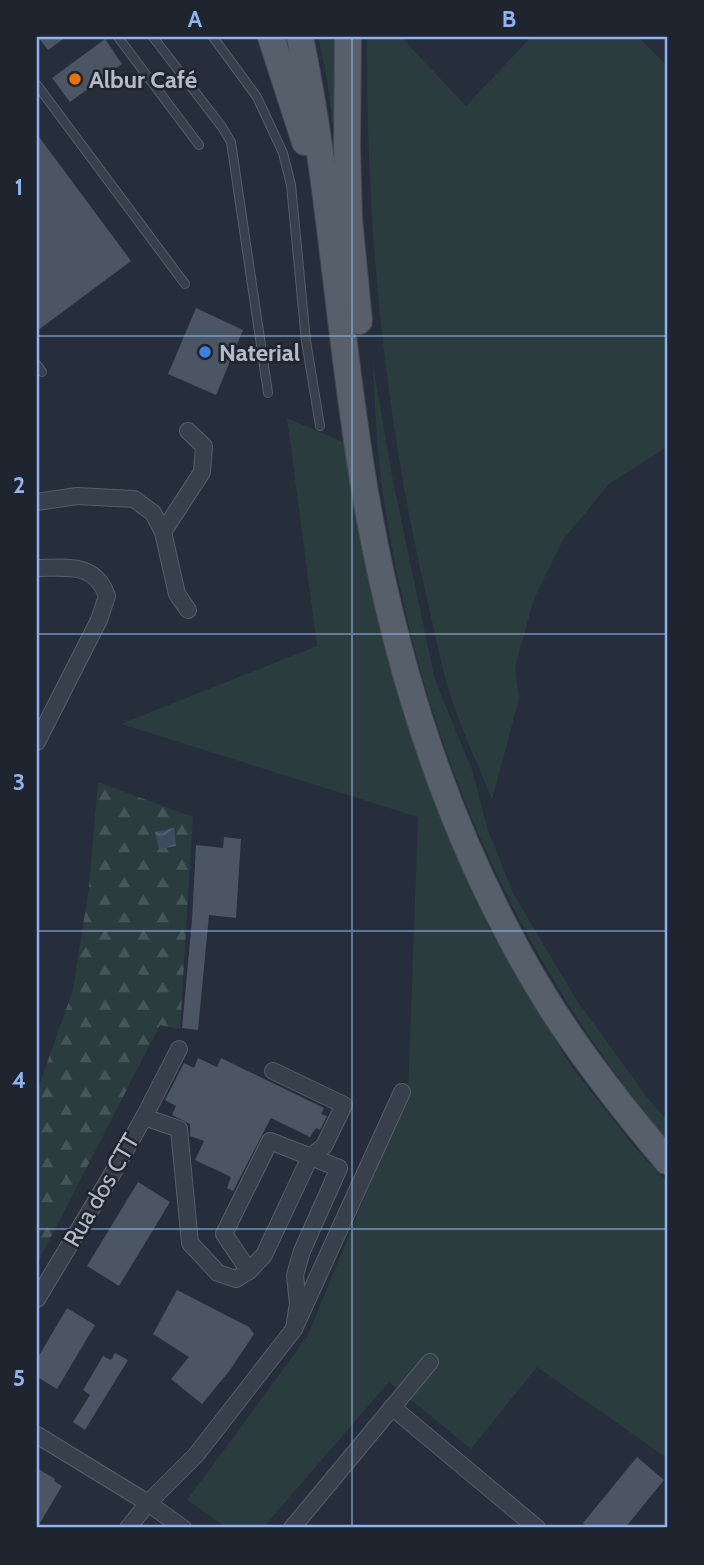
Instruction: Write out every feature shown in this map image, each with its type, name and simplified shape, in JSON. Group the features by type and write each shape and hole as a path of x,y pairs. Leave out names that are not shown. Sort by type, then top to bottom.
{"main road":[{"path":"271,37 310,157 340,374 393,618 436,768 470,853 509,935 545,997 626,1113 667,1161"},
{"path":"300,37 317,127 356,433 379,552"},
{"path":"308,37 337,212 379,552"},
{"path":"348,37 346,147 349,219 379,552"}],"street":[{"path":"163,531 202,472 204,446 188,431"},
{"path":"37,502 77,496 134,499 153,513 163,531 177,594 188,610"},
{"path":"37,568 74,568 88,571 102,582 107,596 99,620 37,742"},
{"name":"Rua dos CTT","path":"37,1299 111,1176 179,1049"},
{"path":"144,1117 179,1129 190,1243 218,1273 236,1279 249,1271 264,1255 310,1157 324,1146 344,1105 273,1070"},
{"path":"128,1528 148,1503 196,1455 294,1329 402,1092"},
{"path":"249,1271 224,1234 270,1141 339,1168 302,1251 295,1275 298,1304 294,1329"},
{"path":"292,1528 430,1362"},
{"path":"392,1407 537,1528"},
{"path":"37,1435 148,1503 183,1528"}],"lane":[{"path":"118,37 199,145"},
{"path":"153,37 231,142 268,393"},
{"path":"214,37 257,97 283,153 291,185 306,341 320,426"},
{"path":"37,85 185,284"}],"green space":[{"path":"318,37 340,37 340,173 326,73"},
{"path":"367,37 404,37 466,106 531,37 638,37 667,66 667,447 609,484 563,540 534,599 515,667 519,699 492,800 458,719 446,680 399,460 380,320 374,249"},
{"path":"372,359 392,476 435,680 472,770 488,830 513,893 576,999 649,1100 667,1120 667,1140 612,1069 563,995 519,919 481,840 449,759 422,676 400,590 381,484"},
{"path":"287,418 343,442 403,713 439,810 488,926 571,1066 636,1149 667,1182 667,1458 537,1367 471,1449 389,1382 263,1528 227,1528 187,1500 307,1337 408,1092 418,817 121,724 317,646"},
{"path":"98,782 193,817 180,1029 160,1025 37,1264 37,1091 73,990 89,887"}],"water":[{"path":"174,828 176,846 159,849 155,832"}],"building":[{"path":"38,37 66,37 48,50"},
{"path":"105,39 122,64 70,102 52,78"},
{"path":"37,134 131,261 37,331"},
{"name":"Naterial","path":"196,308 243,330 216,395 168,374"},
{"path":"224,837 241,839 236,918 209,915 198,1030 182,1028 196,845 223,848"},
{"path":"198,1058 217,1067 221,1058 324,1108 321,1114 327,1116 320,1130 316,1128 310,1137 271,1118 233,1191 227,1188 231,1177 195,1160 204,1141 190,1136 190,1124 172,1115 176,1106 165,1100 184,1063 194,1068"},
{"path":"138,1182 170,1202 119,1286 87,1266"},
{"path":"177,1290 249,1327 254,1334 230,1370 202,1404 171,1379 189,1357 153,1334"},
{"path":"67,1308 95,1325 57,1389 37,1377 37,1359"},
{"path":"115,1353 128,1360 85,1430 73,1422 90,1395 83,1390 103,1356 111,1360"},
{"path":"637,1457 664,1480 625,1528 589,1528 583,1523"},
{"path":"37,1468 62,1486 37,1528"}],"place":[{"name":"Albur Café","path":"75,79"},
{"name":"Naterial","path":"205,352"}]}
